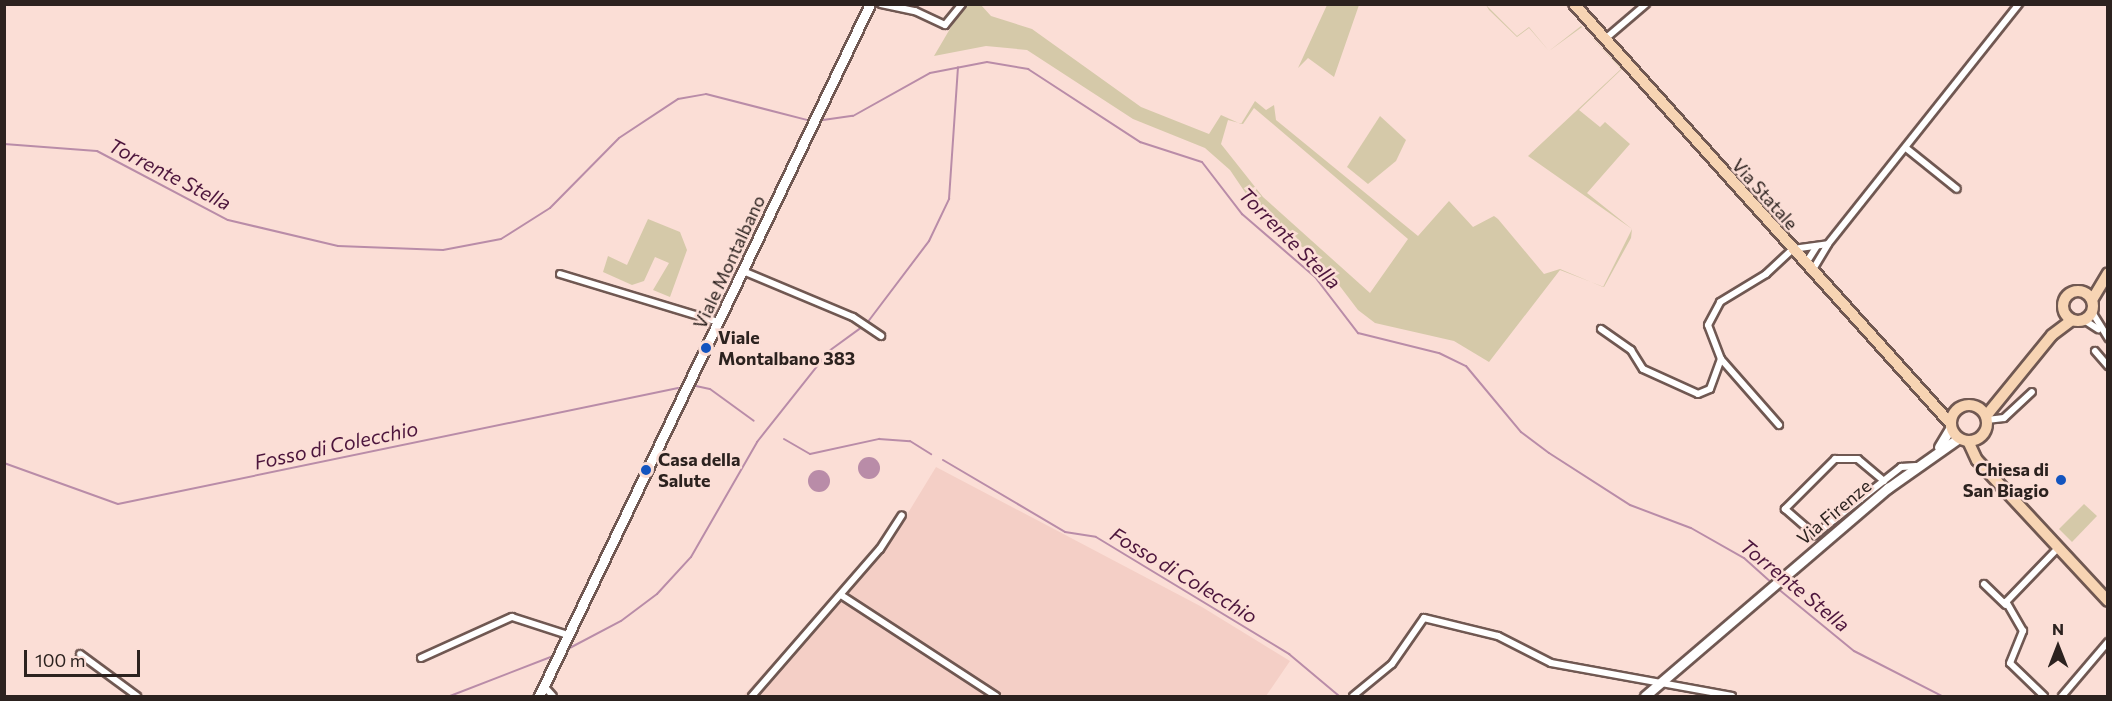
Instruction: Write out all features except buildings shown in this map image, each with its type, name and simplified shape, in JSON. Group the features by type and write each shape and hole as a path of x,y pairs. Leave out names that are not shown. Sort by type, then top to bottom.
{"main road":[{"name":"Via Statale","path":"1574,4 1931,406 1968,439"},
{"name":"Viale Montalbano","path":"539,696 867,6"},
{"path":"1937,449 1968,439 1986,418 1998,395 2052,334 2067,295 2080,291 2106,274"},
{"path":"2052,334 2083,317 2106,274"},
{"path":"2080,291 2092,300"},
{"path":"2063,310 2083,317"},
{"path":"1931,406 1958,409 1976,406 1998,395"},
{"path":"1976,406 1986,418"},
{"path":"1937,449 1958,409"},
{"path":"1968,439 1986,468 2108,601"},
{"name":"Via Firenze","path":"1645,696 1759,595 1937,449"}],"street":[{"path":"881,4 915,11 945,25 962,4"},
{"path":"1605,39 1646,4"},
{"path":"1809,267 2019,4"},
{"path":"1906,148 1957,189"},
{"path":"1779,425 1721,359 1708,332 1714,310 1793,249 1828,244"},
{"path":"1809,267 1817,246"},
{"path":"743,271 860,321 881,336"},
{"path":"560,274 718,322"},
{"path":"2083,317 2108,338"},
{"path":"2083,317 2100,330"},
{"path":"1601,328 1631,350 1643,369 1698,394 1710,389 1721,359"},
{"path":"2095,351 2108,366"},
{"path":"1986,418 2004,418 2032,392"},
{"path":"1884,481 1858,459 1835,459 1785,509 1815,535 1884,481 1901,467 1917,466"},
{"path":"752,696 841,595 902,515"},
{"path":"2006,605 2059,547"},
{"path":"1984,584 2006,605 2023,631 2010,663 2044,696"},
{"path":"841,595 996,696"},
{"path":"421,658 512,617 567,639"},
{"path":"1353,696 1392,664 1424,618 1498,636 1551,663 1662,680 1732,696"},
{"path":"2062,696 2108,642"},
{"path":"80,654 137,696"},
{"path":"544,686 553,696"}],"shaded area":[{"path":"964,5 981,5 991,16 1032,29 1141,107 1209,134 1221,115 1238,123 1228,120 1221,144 1263,197 1370,293 1408,239 1254,108 1241,124 1255,101 1266,110 1274,105 1276,120 1418,236 1449,201 1473,227 1494,216 1498,219 1544,274 1560,269 1591,282 1560,270 1489,362 1454,341 1375,323 1358,310 1323,264 1257,210 1230,170 1205,148 1133,119 1027,50 986,46 934,56"},
{"path":"1327,5 1359,5 1334,77 1308,58 1298,68"},
{"path":"1486,5 1517,36 1529,27 1549,51 1529,28 1517,37"},
{"path":"1581,26 1582,27 1549,51"},
{"path":"1584,29 1622,69 1579,110 1600,127 1605,122 1630,144 1587,193 1632,229 1528,156 1621,69"},
{"path":"1380,116 1406,140 1396,161 1368,184 1347,167"},
{"path":"648,219 680,232 687,250 670,297 653,290 669,263 655,257 644,281 632,285 603,272 608,256 627,265"},
{"path":"1632,229 1631,238 1603,287"},
{"path":"869,457 877,460 880,468 877,476 869,479 861,476 858,468 861,460"},
{"path":"936,467 1202,607 1290,661 1266,696 743,696 835,594 851,591 894,536"},
{"path":"819,470 827,473 830,481 827,489 819,492 811,489 808,481 811,473"},
{"path":"2084,504 2097,516 2072,542 2059,529"}],"waterway":[{"name":"Torrente Stella","path":"816,121 853,116 930,73 987,62 1028,69 1140,142 1202,162 1242,214 1315,277 1358,333 1439,353 1466,366 1521,432 1549,453 1630,505 1691,528 1744,558 1773,584"},
{"path":"867,323 929,241 949,199 958,67"},
{"name":"Torrente Stella","path":"4,144 97,151 228,220 338,246 443,250 501,239 550,208 619,138 678,99 706,94 811,121"},
{"path":"564,651 621,621 657,594 691,557 757,442 829,351 862,327"},
{"name":"Fosso di Colecchio","path":"696,386 710,389 754,421"},
{"name":"Fosso di Colecchio","path":"4,463 118,504 678,388"},
{"name":"Fosso di Colecchio","path":"784,439 810,454 879,439 910,441 931,454"},
{"name":"Fosso di Colecchio","path":"943,460 1065,532 1096,537 1289,654 1339,696"},
{"name":"Torrente Stella","path":"1777,588 1854,651 1942,696"},
{"path":"450,696 553,656"}],"place":[{"name":"Viale Montalbano 383","path":"706,348"},
{"name":"Casa della Salute","path":"646,470"},
{"name":"Chiesa di San Biagio","path":"2061,480"}]}
